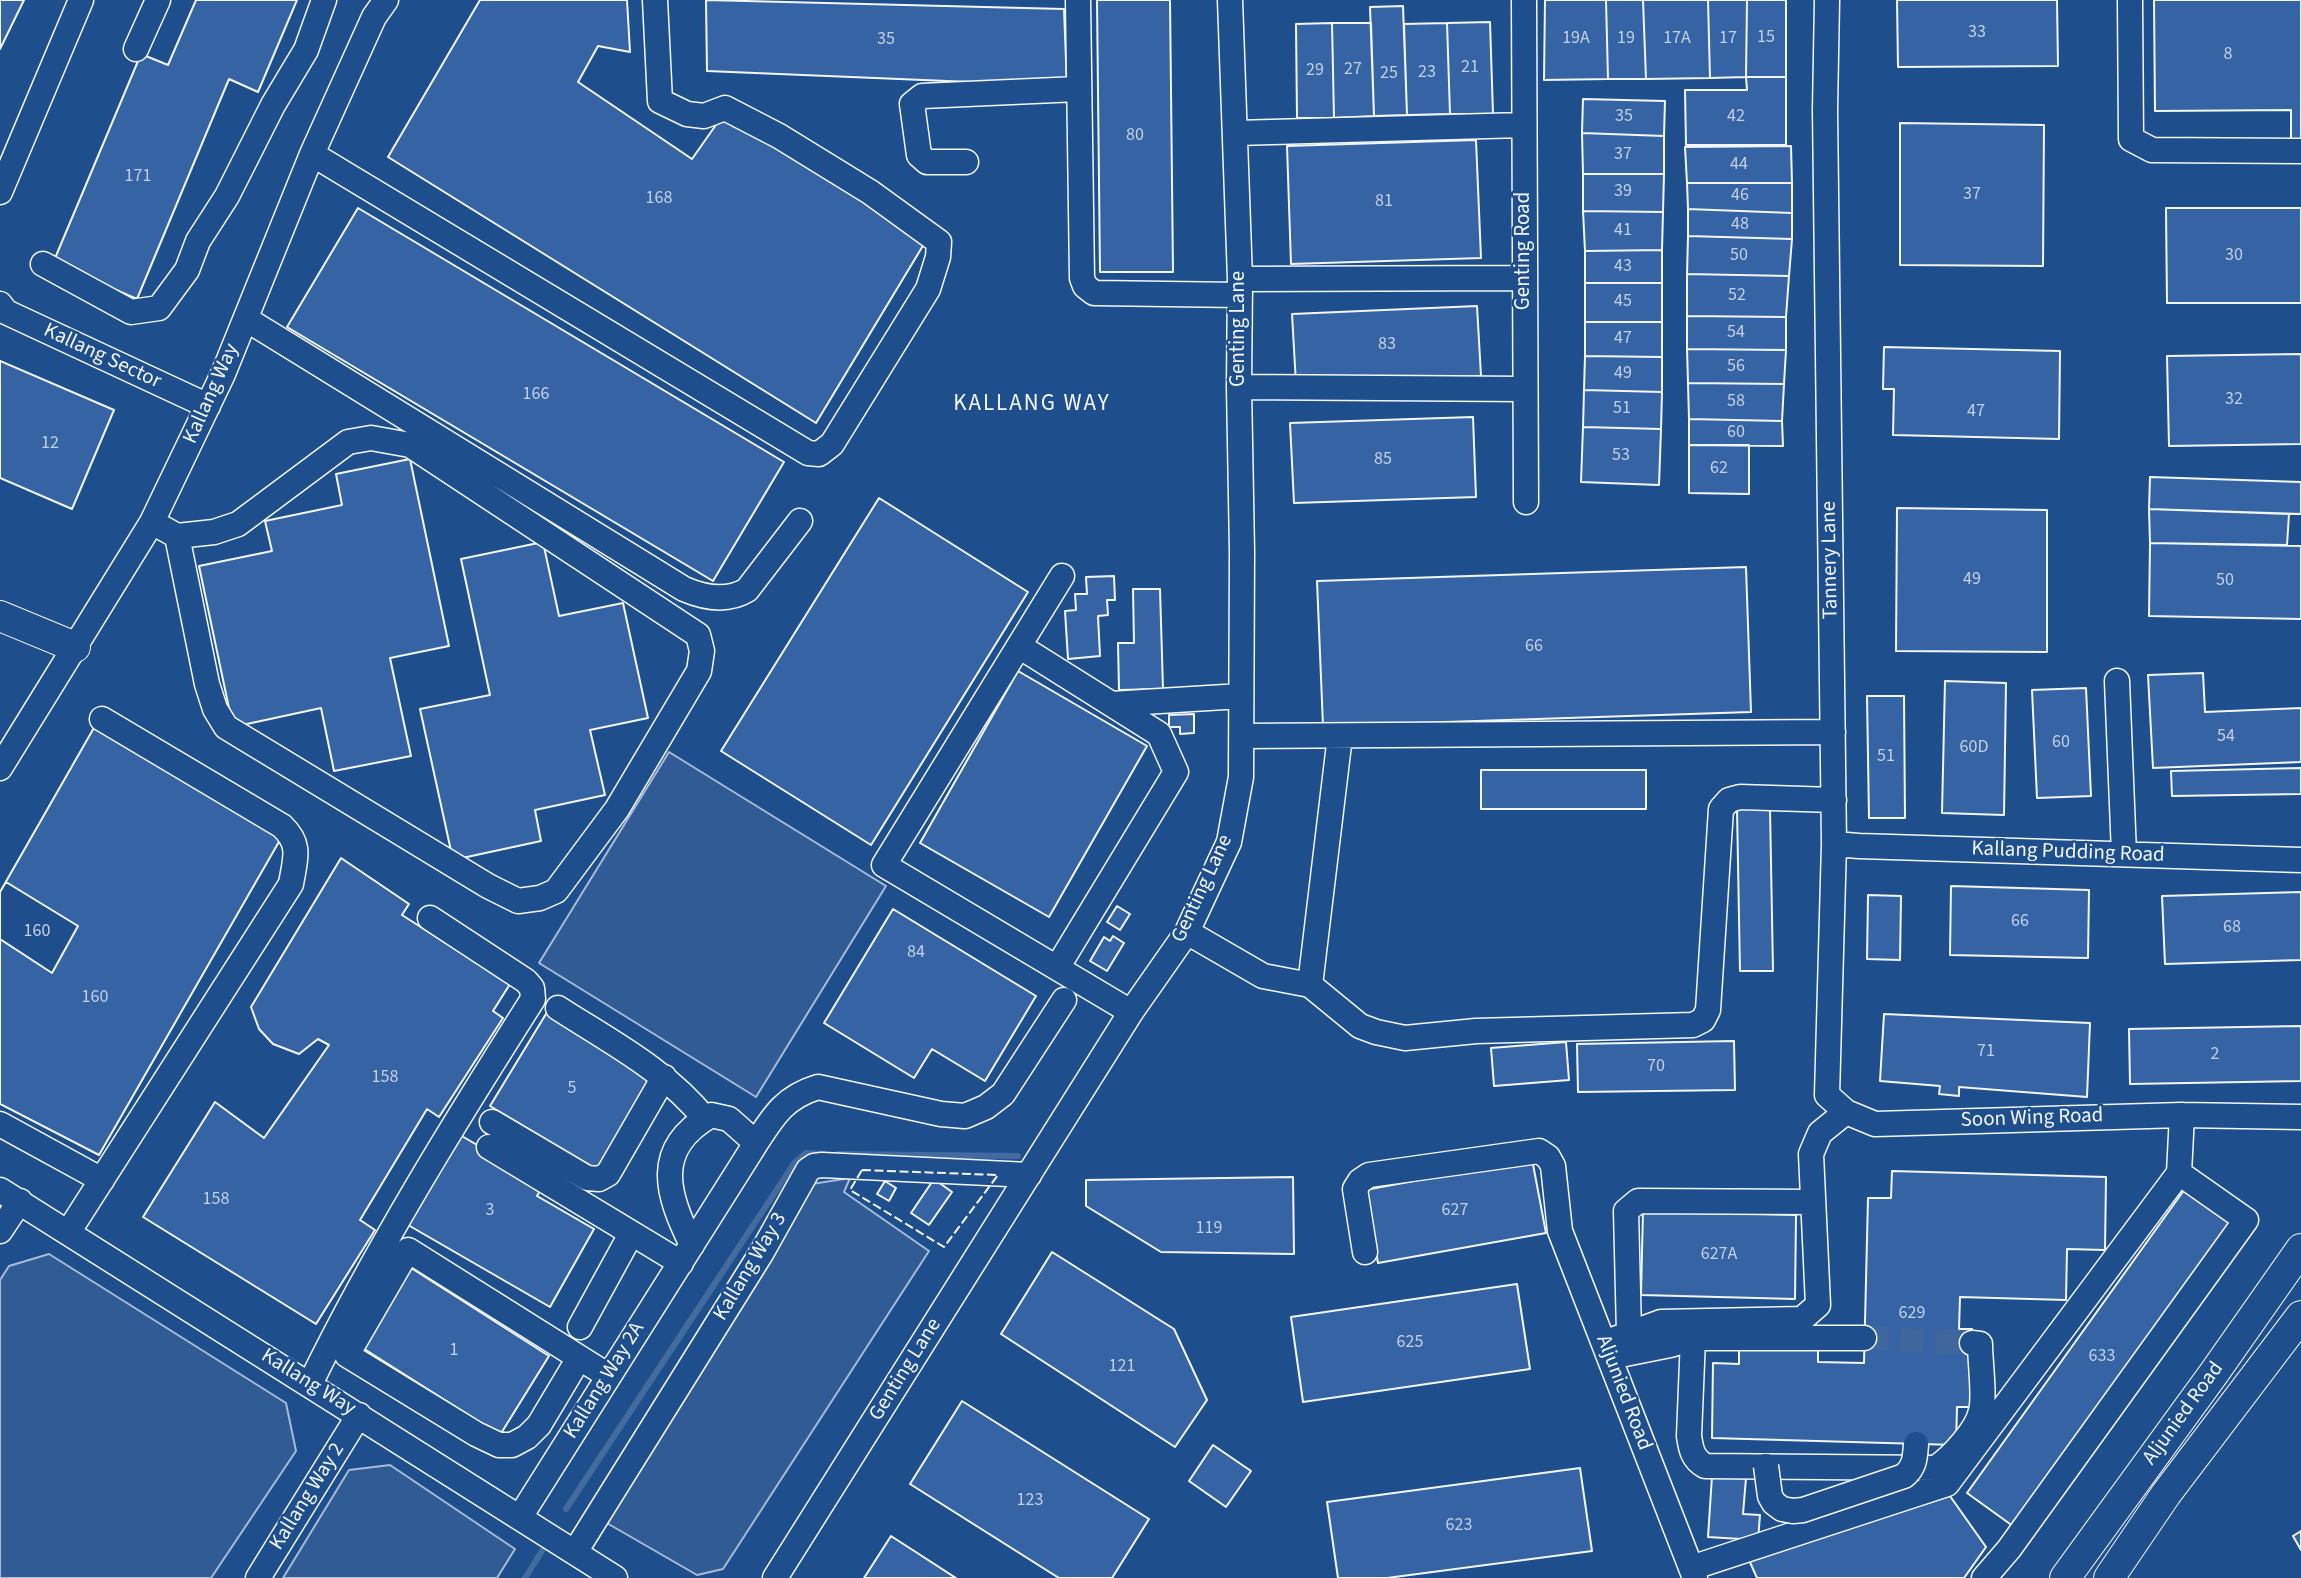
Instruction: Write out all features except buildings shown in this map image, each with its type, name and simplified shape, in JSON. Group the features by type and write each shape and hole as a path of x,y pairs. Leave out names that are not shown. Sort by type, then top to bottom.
{"main road":[{"path":"0,616 75,648"},
{"name":"Aljunied Road","path":"2065,1578 2301,1249"},
{"name":"Aljunied Road","path":"2109,1578 2166,1494 2301,1316"}],"street":[{"path":"0,192 81,0"},
{"path":"136,49 158,0"},
{"path":"43,264 131,312 159,307 187,270 198,241 227,196 273,105 306,50 324,0"},
{"name":"Kallang Way","path":"0,768 152,522 246,319 312,154 374,17 386,0"},
{"path":"312,154 808,453 820,454 832,444 928,289 938,257 939,242 870,192 779,136 725,108 704,116 687,114 660,102 655,0"},
{"path":"1079,0 1082,278 1085,286 1094,293 1524,278"},
{"name":"Genting Lane","path":"775,1578 1131,1012 1187,932 1229,842 1241,777 1242,736 1240,287 1230,0"},
{"name":"Genting Road","path":"1524,0 1526,502"},
{"name":"Tannery Lane","path":"1827,0 1825,110 1834,844 1828,1095 1846,1112"},
{"path":"2130,0 2131,139 2152,150 2301,151"},
{"path":"965,162 927,162 919,155 912,104 922,96 1079,89"},
{"path":"1236,133 1523,125"},
{"name":"Kallang Sector","path":"0,304 6,312 208,406"},
{"path":"246,319 684,589 704,598 738,596 747,590 800,521"},
{"path":"1239,387 1525,389"},
{"path":"152,522 177,536 214,531 238,524 348,442 371,438 410,445 698,635 702,651 699,671 617,809 556,891 540,898 518,901 488,886 226,727 215,709 207,684 177,536"},
{"path":"1062,576 884,865 1131,1012"},
{"path":"1019,646 1159,734 1176,772 1057,968"},
{"path":"2117,681 2124,855"},
{"path":"1111,704 1241,696"},
{"path":"69,1231 291,884 297,851 290,834 282,826 102,719"},
{"path":"1242,736 1833,732"},
{"path":"1310,985 1340,736"},
{"path":"1187,932 1263,976 1310,985 1360,1026 1405,1038 1476,1031 1693,1025 1703,1020 1708,1010 1721,809 1729,800 1740,797 1833,800"},
{"name":"Kallang Pudding Road","path":"1834,844 2301,860"},
{"path":"310,1384 365,1277 533,999 532,988 526,981 430,918"},
{"name":"Kallang Way 2A","path":"528,1522 607,1375 783,1104 802,1092 818,1087 942,1114 965,1116 986,1107 1003,1094 1064,1000"},
{"path":"558,1008 664,1077 692,1102 705,1119"},
{"path":"492,1122 587,1178 599,1179 608,1174 664,1077"},
{"path":"1607,1350 1629,1333 1661,1321 1802,1319 1818,1306 1811,1154 1820,1133 1846,1112"},
{"name":"Soon Wing Road","path":"1846,1112 1875,1124 2182,1115 2301,1117"},
{"path":"686,1254 668,1176 674,1152 696,1124 711,1115 729,1119 756,1143"},
{"path":"1693,1573 1722,1568 1947,1485 2179,1173 2182,1115"},
{"path":"0,1124 102,1180"},
{"path":"489,1147 631,1234 686,1254"},
{"name":"Aljunied Road","path":"1366,1252 1355,1189 1360,1181 1369,1175 1539,1150 1548,1157 1553,1166 1560,1231 1693,1573"},
{"name":"Kallang Way 3","path":"568,1548 756,1261 808,1170 821,1165 1029,1175"},
{"path":"1984,1578 2009,1549 2246,1220 2179,1173"},
{"path":"0,1231 10,1195"},
{"name":"Kallang Way","path":"10,1195 615,1578"},
{"path":"1629,1333 1626,1210 1630,1205 1638,1201 1813,1202"},
{"path":"580,1326 631,1234"},
{"path":"579,1359 538,1425 527,1437 512,1445 499,1444 476,1434 347,1355 408,1250 607,1375"},
{"path":"1607,1350 1670,1345 1693,1338 1864,1338"},
{"path":"1693,1338 1689,1436 1697,1461 1705,1466 1936,1468 1952,1456 1977,1422 1982,1410 1980,1344 1972,1343"},
{"name":"Kallang Way 2","path":"258,1578 359,1416"},
{"path":"1766,1466 1770,1496 1774,1503 1782,1509 1803,1510 1904,1476 1915,1462 1916,1444"}],"shaded area":[{"path":"669,752 886,886 756,1097 539,963"},
{"path":"850,1178 844,1192 929,1251 723,1569 697,1575 605,1522 812,1184"},
{"path":"49,1254 286,1403 296,1451 211,1578 0,1578 0,1280 9,1266"},
{"path":"390,1465 515,1549 497,1578 283,1578 349,1470"}],"waterway":[{"path":"566,1509 795,1162 806,1153 824,1154"},
{"path":"838,1154 1018,1156"},
{"path":"525,1578 542,1551"}],"tunnel":[{"path":"1864,1338 1972,1343"}],"fence":[{"path":"862,1170 998,1175 944,1247 850,1190 862,1170"}],"district":[{"name":"KALLANG WAY","path":"1032,405"}]}
